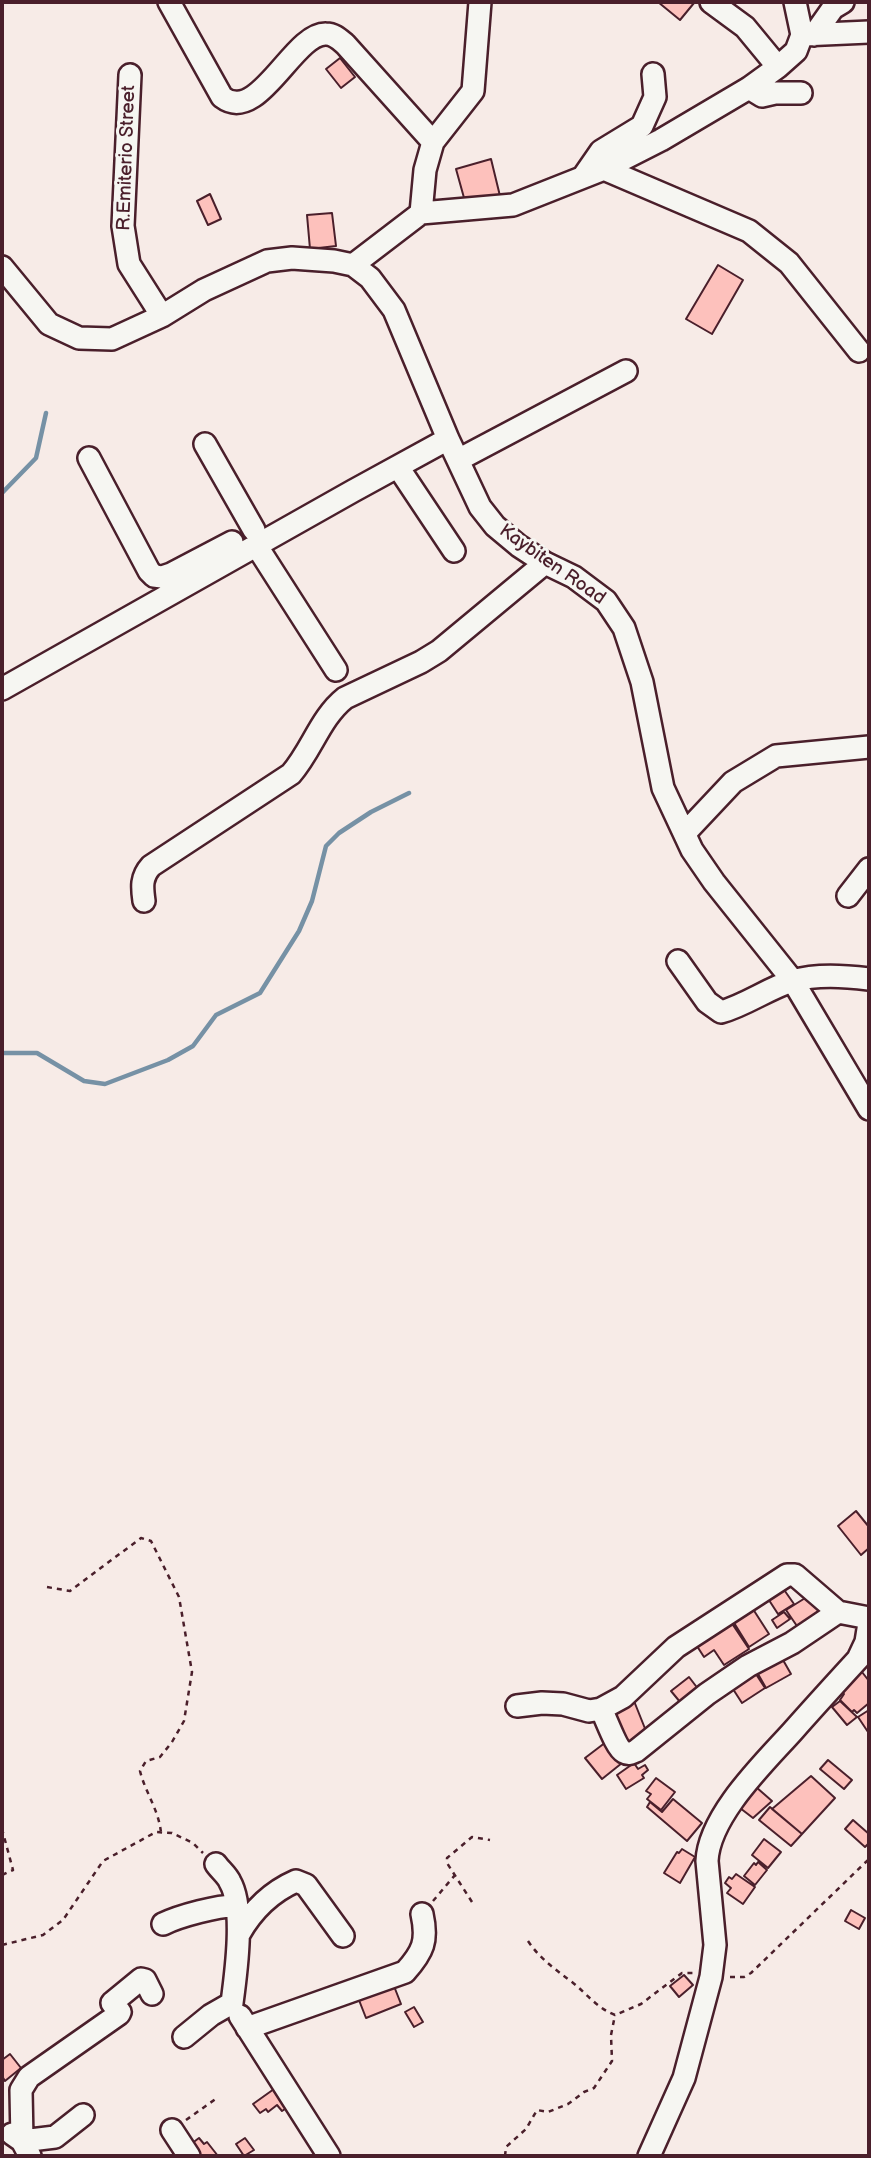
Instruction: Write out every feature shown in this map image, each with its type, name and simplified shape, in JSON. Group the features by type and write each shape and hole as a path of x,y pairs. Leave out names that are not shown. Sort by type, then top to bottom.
{"street":[{"path":"169,2 222,97 229,102 250,97 271,81 314,36 326,34 335,36 345,44 433,142"},
{"path":"711,2 745,27 778,67"},
{"path":"794,2 808,35"},
{"path":"2,271 49,324 79,338 112,340 162,316 204,290 267,261 292,258 353,265 421,213 513,205 604,169 661,140 749,88 778,67 796,51 833,8 843,2"},
{"path":"421,213 425,170 433,142 473,91 476,7"},
{"path":"808,35 869,32"},
{"path":"583,177 601,151 642,125 655,97 653,74"},
{"name":"R.Emiterio Street","path":"130,75 123,226 125,244 129,264 162,316"},
{"path":"749,88 762,96 801,93"},
{"path":"604,169 749,231 789,263 859,351"},
{"name":"Kaybiten Road","path":"353,265 370,278 394,310 480,507 495,526 545,563 574,577 606,601 624,628 642,682 663,788 692,850 714,882 793,981 869,1109"},
{"path":"458,460 626,371"},
{"path":"89,458 149,570 154,576 162,577 255,537 398,467 446,434"},
{"path":"2,689 404,448 446,434"},
{"path":"205,444 255,537 336,670"},
{"path":"398,467 454,551"},
{"path":"144,901 144,873 291,774 335,706 345,698 439,651 545,563"},
{"path":"685,834 733,782 776,755 869,747"},
{"path":"848,896 869,869"},
{"path":"678,961 707,1002 721,1012 793,981 837,975 869,979"},
{"path":"517,1706 542,1703 563,1704 589,1710 601,1709 623,1697 676,1647 787,1575 795,1576 838,1612 869,1621 866,1642 858,1659 750,1778 732,1801 713,1837 707,1861 715,1945 712,1977 684,2078 649,2156"},
{"path":"601,1709 619,1747 629,1754 727,1680 792,1643 838,1612"},
{"path":"216,1864 231,1883 236,1906 239,1934 232,2003 330,2156"},
{"path":"239,1934 249,1917 262,1904 296,1881 306,1885 343,1936"},
{"path":"163,1924 176,1917 226,1905 236,1906"},
{"path":"247,2028 405,1972 418,1957 426,1934 422,1914"},
{"path":"83,2115 55,2137 20,2143 21,2090 29,2077 119,2014 113,2001 141,1979 145,1980 152,1994"},
{"path":"184,2037 211,2015 232,2003"},
{"path":"172,2130 189,2156"}],"path":[{"path":"47,1587 70,1591 141,1538 151,1541 179,1597 192,1672 184,1721 160,1757 146,1761 140,1771 157,1814 161,1833"},
{"path":"2,1829 13,1870 2,1875"},
{"path":"2,1945 43,1935 63,1920 103,1861 156,1832 172,1833 193,1843 216,1864"},
{"path":"472,1902 447,1863 447,1858 472,1837 490,1840"},
{"path":"615,2015 641,2004 682,1973 744,1977 751,1973 869,1859"},
{"path":"422,1914 455,1875"},
{"path":"527,1941 538,1955 570,1980 594,2004 615,2015"},
{"path":"507,2156 506,2147 526,2129 537,2110 548,2112 568,2104 594,2088 612,2061 611,2035 615,2015"},
{"path":"172,2130 217,2098"}],"building":[{"path":"658,2 692,2 694,3 680,20"},
{"path":"340,58 355,77 341,88 326,69"},
{"path":"491,159 500,196 466,205 456,169"},
{"path":"210,194 221,219 208,225 197,201"},
{"path":"332,213 336,246 310,249 307,215"},
{"path":"718,265 743,280 712,334 686,319"},
{"path":"856,1511 869,1527 869,1548 861,1555 838,1526"},
{"path":"780,1584 794,1604 778,1614 765,1594"},
{"path":"810,1595 823,1614 799,1629 786,1610"},
{"path":"751,1606 769,1634 749,1647 731,1618"},
{"path":"784,1612 790,1619 777,1628 772,1620"},
{"path":"727,1616 749,1649 724,1665 714,1650 704,1657 695,1643"},
{"path":"779,1653 791,1674 766,1688 754,1667"},
{"path":"754,1671 765,1688 742,1703 731,1686"},
{"path":"862,1672 869,1681 869,1703 857,1713 854,1710 852,1712 840,1700 844,1694 840,1689"},
{"path":"689,1677 702,1694 685,1708 671,1691"},
{"path":"634,1701 648,1736 626,1751 611,1718"},
{"path":"840,1701 857,1717 847,1725 832,1707"},
{"path":"869,1710 869,1731 868,1732 858,1717"},
{"path":"606,1742 622,1763 602,1779 585,1758"},
{"path":"828,1760 852,1780 844,1789 820,1769"},
{"path":"634,1763 638,1769 645,1765 648,1770 642,1775 644,1778 626,1789 617,1775"},
{"path":"811,1776 835,1798 802,1834 772,1809"},
{"path":"656,1778 675,1792 661,1810 647,1799 651,1794 646,1791"},
{"path":"756,1787 772,1801 753,1818 740,1808"},
{"path":"673,1799 702,1823 687,1841 647,1807 650,1802 662,1812"},
{"path":"770,1807 802,1834 791,1846 759,1820"},
{"path":"853,1820 869,1834 869,1843 865,1847 845,1829"},
{"path":"764,1839 781,1852 768,1868 752,1855"},
{"path":"682,1849 695,1857 680,1883 664,1873 677,1852"},
{"path":"758,1862 767,1870 755,1885 744,1876 754,1863 756,1865"},
{"path":"736,1874 755,1887 743,1904 727,1893 731,1888 725,1883 729,1877 732,1879"},
{"path":"851,1910 865,1918 859,1929 845,1921"},
{"path":"684,1975 693,1985 679,1997 670,1986"},
{"path":"392,1981 401,2004 366,2018 357,1995"},
{"path":"414,2007 423,2022 414,2027 405,2012"},
{"path":"10,2054 21,2068 5,2081 2,2076 2,2060"},
{"path":"274,2089 288,2107 282,2111 277,2105 268,2112 266,2109 260,2113 253,2104"},
{"path":"199,2138 204,2144 207,2142 218,2156 200,2156 191,2144"},
{"path":"245,2138 254,2150 244,2156 236,2144"}],"waterway":[{"path":"2,493 36,458 46,413"},
{"path":"2,1053 37,1053 84,1081 105,1084 168,1060 193,1046 216,1015 260,993 299,931 312,901 326,846 339,833 371,812 409,793"}]}
